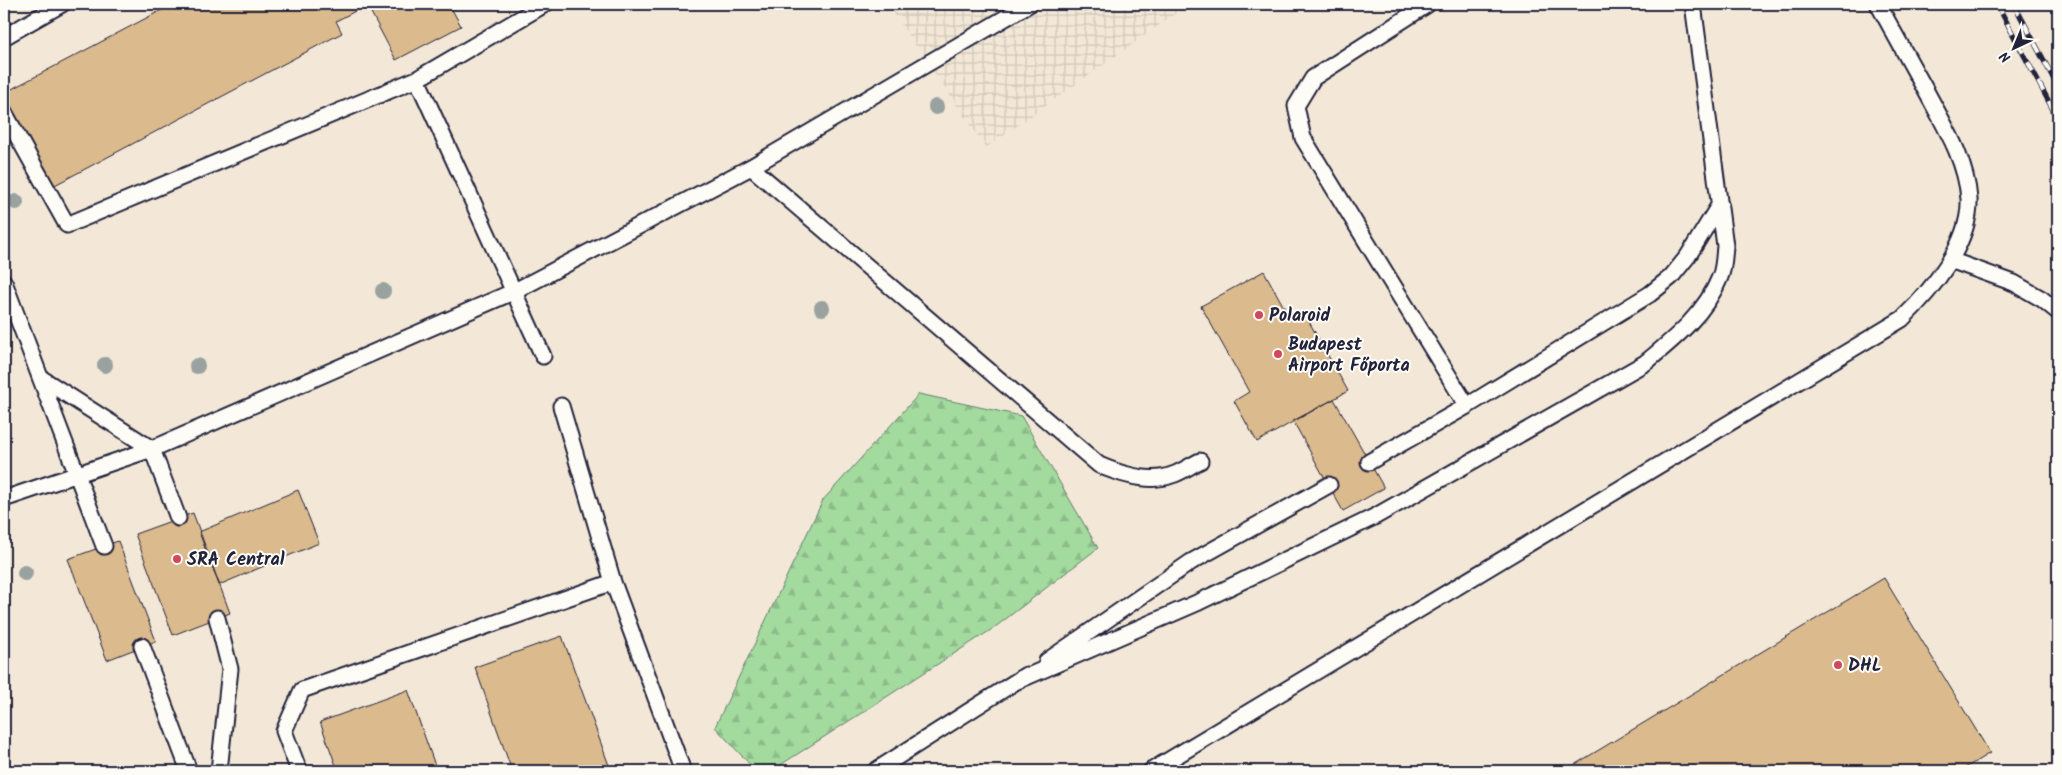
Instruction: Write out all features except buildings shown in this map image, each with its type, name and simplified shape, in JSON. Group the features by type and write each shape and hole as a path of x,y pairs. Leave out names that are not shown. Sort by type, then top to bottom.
{"lane":[{"path":"4,37 62,4"},
{"path":"4,112 67,225 417,79 545,4"},
{"path":"4,499 76,473 152,449 515,291 751,167 1029,4"},
{"path":"1428,4 1313,78 1296,106 1304,138 1467,406"},
{"path":"1017,681 1199,602 1376,516 1645,363 1685,328 1704,307 1720,276 1725,246 1693,4"},
{"path":"1150,771 1902,319 1925,297 1950,260 1965,227 1969,200 1964,170 1954,143 1878,4"},
{"path":"417,79 543,356"},
{"path":"751,167 1099,465 1117,473 1147,478 1171,476 1200,461"},
{"path":"1369,462 1467,406 1650,294 1671,277 1688,256 1720,204"},
{"path":"1950,260 2014,283 2042,299 2058,312"},
{"path":"4,282 104,546"},
{"path":"41,378 152,449 178,518"},
{"path":"561,406 613,582 682,771"},
{"path":"875,771 1017,681 1192,562 1329,485"},
{"path":"299,771 284,731 302,690 613,582"},
{"path":"217,618 230,669 218,771"},
{"path":"142,646 189,771"}],"shaded area":[{"path":"4,4 2058,4 2058,771 4,771"},
{"path":"887,4 1189,4 986,148"}],"green space":[{"path":"919,394 1021,416 1098,548 994,628 771,771 756,771 715,727 823,500"}],"railway":[{"path":"1997,4 2058,119"},
{"path":"2014,4 2058,87"}],"place":[{"name":"Polaroid","path":"1259,315"},
{"name":"Budapest Airport Főporta","path":"1278,354"},
{"name":"SRA Central","path":"177,559"},
{"name":"DHL","path":"1838,665"}]}
